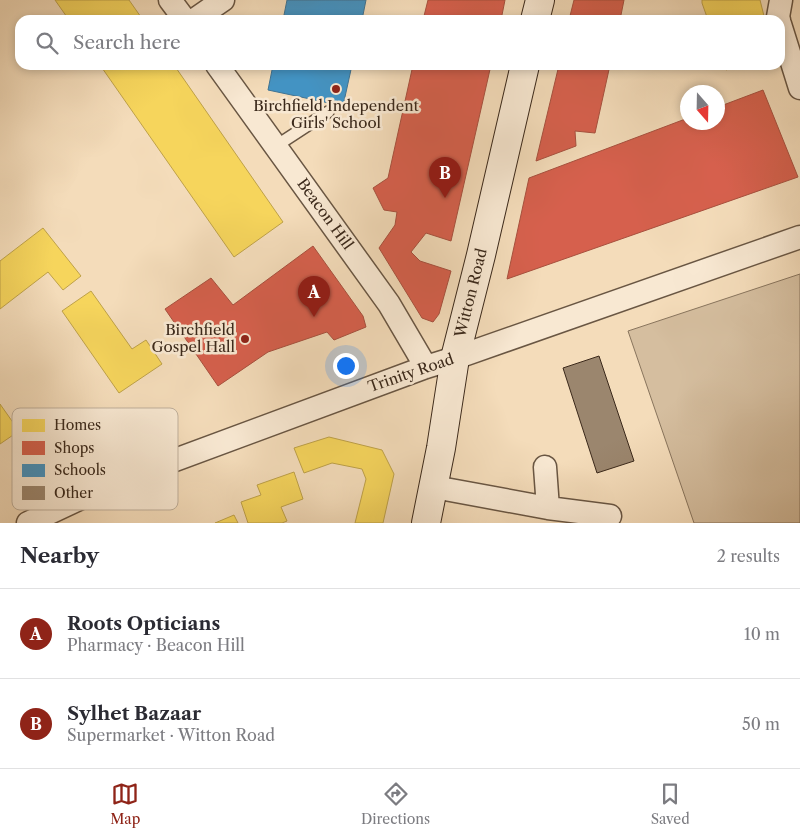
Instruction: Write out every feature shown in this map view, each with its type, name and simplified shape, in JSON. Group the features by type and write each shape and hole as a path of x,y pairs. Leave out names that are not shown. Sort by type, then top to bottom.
{"main road":[{"path":"536,15 540,0"},
{"name":"Witton Road","path":"426,523 441,448 455,358 481,256 524,70"}],"street":[{"path":"170,0 181,15"},
{"path":"201,15 223,0"},
{"path":"778,15 781,0"},
{"path":"785,40 800,88"},
{"name":"Beacon Hill","path":"221,70 389,304 426,367"},
{"name":"Trinity Road","path":"178,458 426,367 800,237"},
{"path":"546,467 548,508"},
{"path":"434,487 548,508 610,516"},
{"name":"Trinity Road","path":"28,523 55,510"}],"lane":[{"path":"276,146 328,112"}],"shaded area":[{"path":"800,274 800,523 694,523 628,331"}],"building: Homes":[{"path":"55,0 129,0 140,15 66,15"},
{"path":"702,0 760,0 764,15 706,15"},
{"path":"103,70 177,70 283,222 234,257"},
{"path":"43,228 81,276 63,290 48,272 0,309 0,261"},
{"path":"91,291 132,349 146,340 162,364 119,393 62,311"},
{"path":"0,404 12,421 12,436 0,444"},
{"path":"329,437 382,450 394,474 383,523 355,523 366,479 362,469 332,463 304,473 294,448"},
{"path":"294,472 303,499 281,507 287,521 282,523 248,523 241,502 261,495 257,485"},
{"path":"234,515 238,523 215,523"}],"building: Shops":[{"path":"428,0 505,0 502,15 424,15"},
{"path":"574,0 624,0 621,15 570,15"},
{"path":"412,70 490,70 451,241 426,233 411,252 420,261 451,271 439,314 433,322 422,318 379,248 395,225 397,212 384,210 373,188 388,178"},
{"path":"558,70 609,70 595,133 575,131 576,146 536,161"},
{"path":"763,90 798,177 507,279 529,178 680,121 680,130 725,130 725,104"},
{"path":"313,246 363,316 366,327 334,340 327,332 268,352 218,386 165,309 211,278 233,305"}],"building: Schools":[{"path":"287,0 366,0 363,15 284,15"},
{"path":"272,70 351,70 343,106 268,90"}],"building: Other":[{"path":"599,356 634,461 597,473 563,368"}],"place":[{"name":"Birchfield Independent Girls' School","path":"336,89"},
{"name":"Sylhet Bazaar","path":"445,198"},
{"name":"Roots Opticians","path":"314,317"},
{"name":"Birchfield Gospel Hall","path":"245,339"}]}
